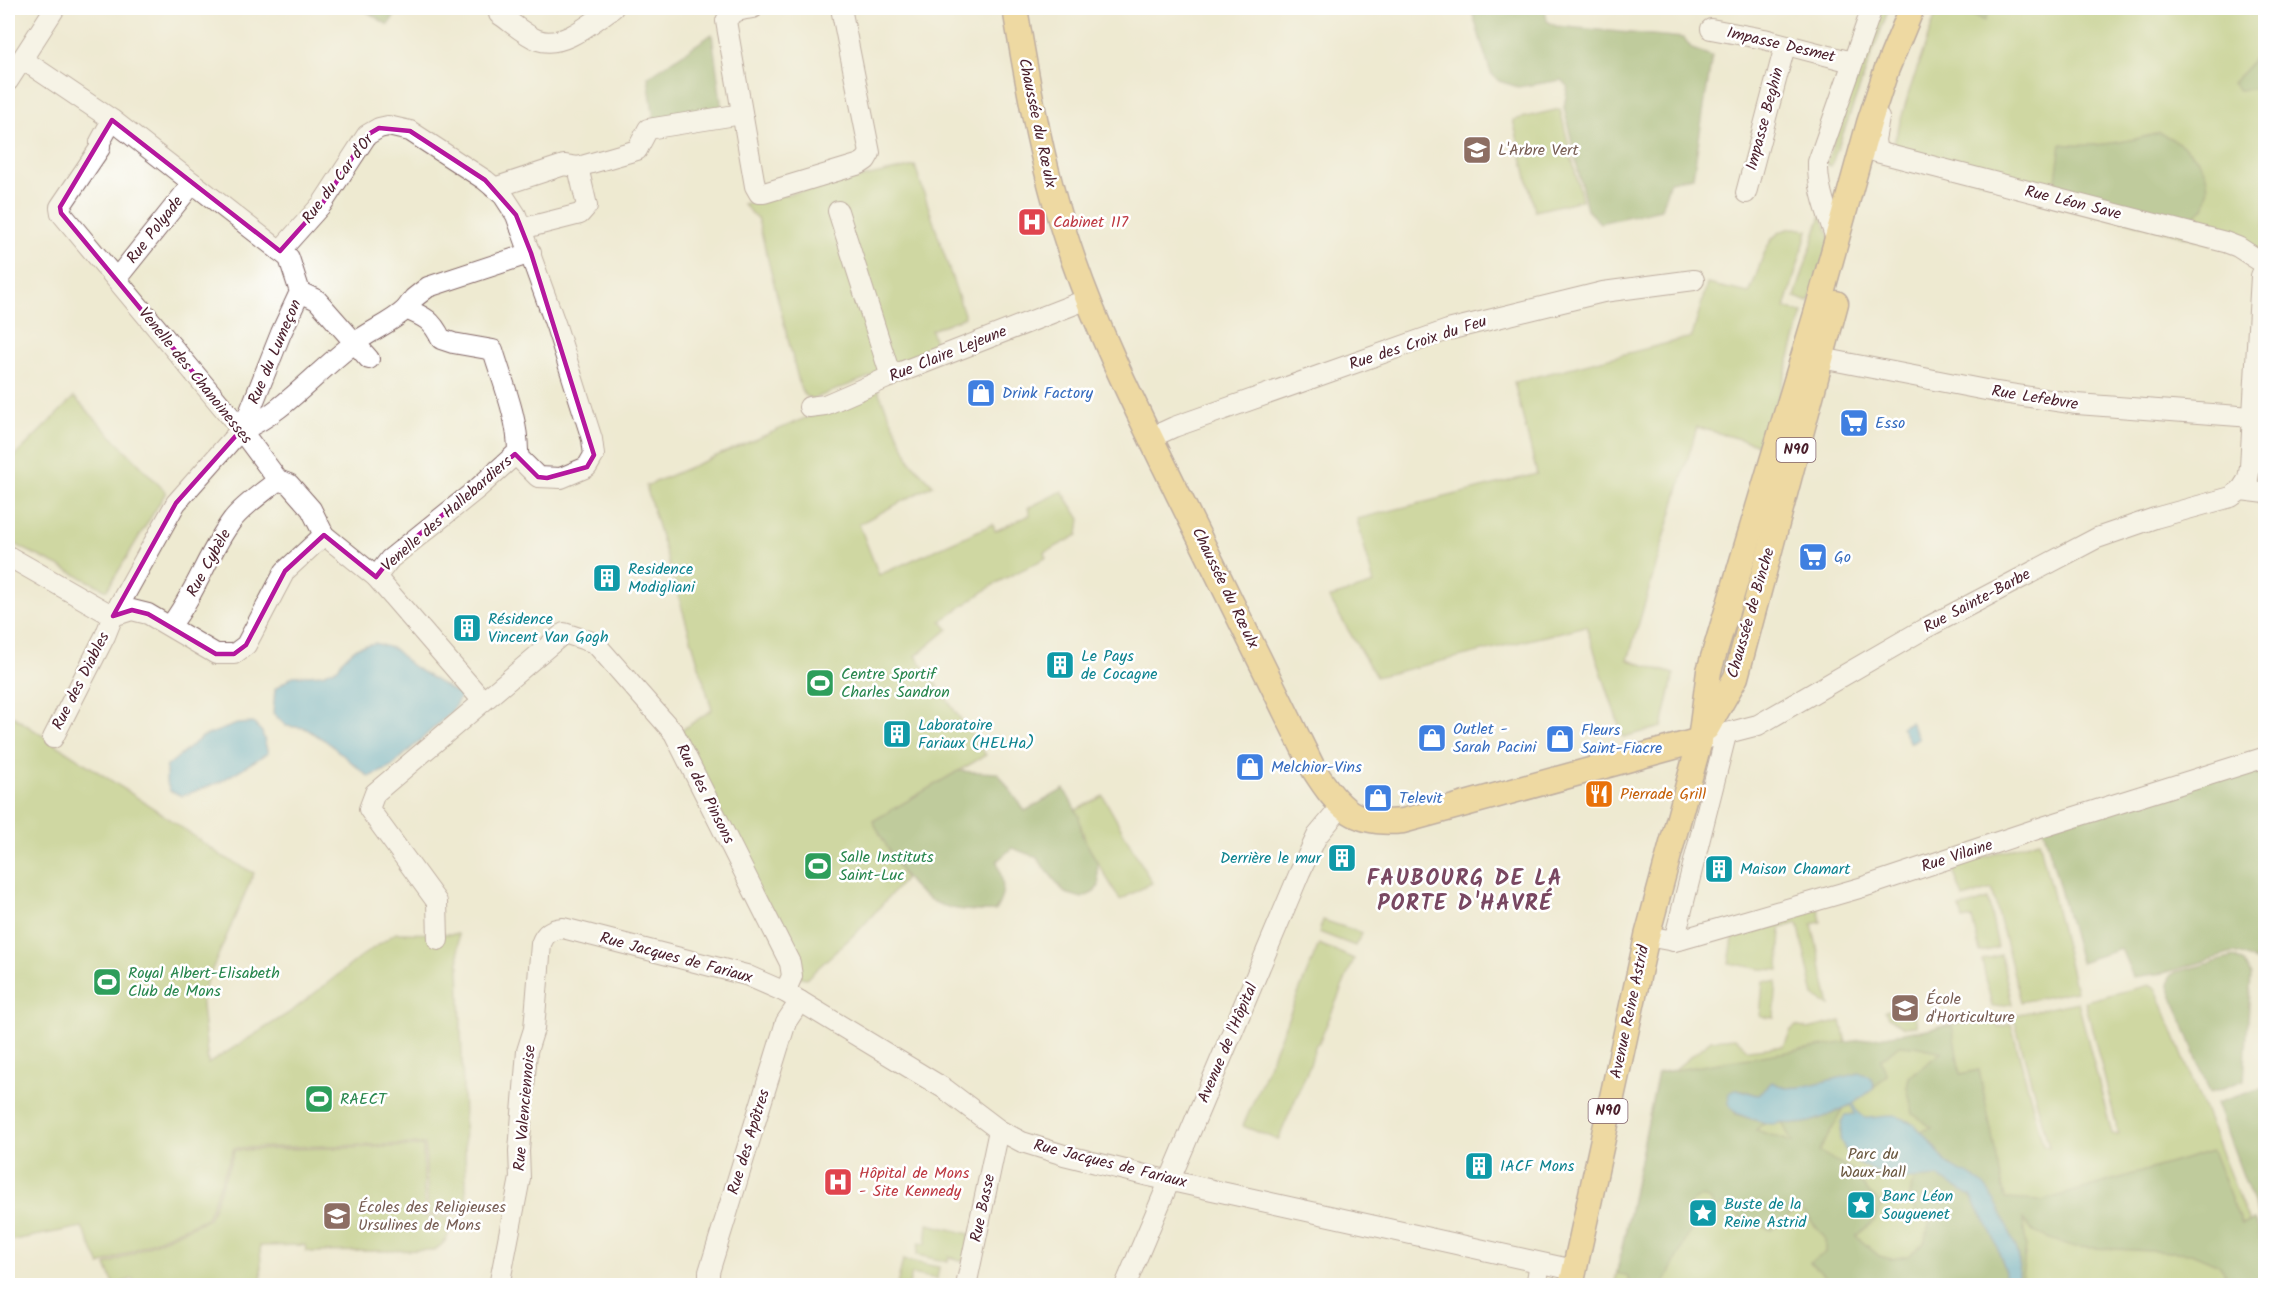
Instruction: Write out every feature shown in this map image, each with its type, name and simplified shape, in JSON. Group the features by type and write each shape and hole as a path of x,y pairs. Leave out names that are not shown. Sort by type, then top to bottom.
{"main road":[{"name":"Chaussée du Rœulx","path":"1015,8 1041,150 1056,204 1106,345 1314,770 1341,807 1350,814 1368,821 1378,823 1403,821 1700,740"},
{"name":"Chaussée de Binche","path":"1700,740 1709,671 1886,71 1912,8"},
{"name":"Chaussée de Binche","path":"1700,740 1736,676 1877,152 1912,8"},
{"name":"Avenue Reine Astrid","path":"1573,1278 1647,936 1700,740"}],"street":[{"path":"8,81 55,8"},
{"path":"497,10 538,40 554,43 568,37 613,8"},
{"path":"753,8 736,11 730,14 726,21 754,186 759,193 813,179 866,160 870,153 841,8"},
{"path":"1836,239 1819,183 1818,162 1872,8"},
{"name":"Impasse Desmet","path":"1711,29 1764,39 1852,62"},
{"name":"Impasse Beghin","path":"1746,193 1785,46"},
{"name":"Rue du Lumeçon","path":"22,59 112,120 289,258 300,292 241,430 176,503 112,616"},
{"name":"Chaussée de Binche","path":"1877,152 1875,140 1885,93 1886,71"},
{"path":"494,188 564,165 578,166 637,150 648,129 742,114"},
{"name":"Venelle des Chanoinesses","path":"112,120 100,142 100,148 60,207 61,213 71,228 117,278 241,430 278,480 289,484 311,509 324,535 376,577 483,701"},
{"name":"Rue du Car d'Or","path":"280,251 322,204 368,135 379,128 399,127 410,130 494,188 516,215 531,253 592,439 594,455"},
{"name":"Rue Léon Save","path":"1877,152 2225,242 2238,247 2265,265"},
{"path":"521,229 580,214 587,206 578,166"},
{"name":"Rue Polyade","path":"117,278 193,183"},
{"path":"838,211 891,377"},
{"path":"241,430 273,412 353,343 375,328 396,318 414,298 428,287 531,253"},
{"path":"2265,265 2261,276 2250,467 2248,479 2241,490 2265,493"},
{"name":"Rue des Croix du Feu","path":"1150,438 1174,427 1448,330 1603,292 1694,280"},
{"path":"300,292 317,300 369,359"},
{"name":"Rue Claire Lejeune","path":"809,407 825,405 1088,299"},
{"name":"Venelle des Hallebardiers","path":"406,309 426,317 435,326 441,339 453,344 493,350 512,414 518,440 519,458 538,477 561,478 587,467 594,455"},
{"name":"Rue Lefebvre","path":"1821,358 1996,392 2078,404 2252,417"},
{"name":"Venelle des Hallebardiers","path":"376,577 390,559 468,497 518,452"},
{"name":"Rue Cybèle","path":"170,626 190,598 225,531 235,517 278,480"},
{"name":"Rue Sainte-Barbe","path":"1700,740 1758,725 1924,629 2097,538 2155,518 2231,497 2241,490"},
{"name":"Rue des Diables","path":"53,738 105,636 112,616 132,610 148,614 216,654 234,654 246,645 285,571 324,535"},
{"path":"8,556 112,616"},
{"name":"Rue des Pinsons","path":"483,701 564,633 595,643 674,733 790,963 792,997"},
{"path":"438,940 437,902 369,809 375,793 483,701"},
{"name":"Avenue Reine Astrid","path":"1674,941 1726,735"},
{"name":"Rue Vilaine","path":"1647,936 1674,941 1863,887 2265,757"},
{"name":"Avenue de l'Hôpital","path":"1125,1286 1300,872 1317,836 1341,807"},
{"name":"Rue Jacques de Fariaux","path":"548,932 554,928 563,928 746,975 792,997 945,1089 999,1130 1022,1142 1064,1155 1170,1180 1540,1263 1573,1278"},
{"name":"Rue Valenciennoise","path":"499,1286 517,1197 527,1051 534,1029 541,944 548,932"},
{"name":"Rue des Apôtres","path":"709,1286 709,1272 792,997"},
{"name":"Rue Basse","path":"966,1286 999,1130"},
{"path":"1536,1286 1540,1263"}],"highlighted area":[{"path":"112,120 280,251 322,204 367,135 379,128 410,131 485,180 516,215 531,253 594,455 587,467 547,478 538,477 515,454 390,559 376,577 324,535 285,571 246,645 234,654 216,654 148,614 132,610 113,616 176,503 241,430 61,213 60,207"}],"green space":[{"path":"361,8 400,8 388,25"},
{"path":"1471,8 1545,8 1547,21 1556,26 1684,38 1692,49 1712,56 1693,177 1670,181 1661,209 1600,223 1587,210 1564,107 1568,86 1562,80 1518,87 1499,81 1491,73"},
{"path":"1881,8 1889,8 1831,166 1826,164"},
{"path":"1938,8 2265,8 2265,265 2253,255 1890,156"},
{"path":"1957,8 1989,8 1985,21"},
{"path":"712,34 723,117 656,134 648,77"},
{"path":"2263,44 2265,45 2265,88 2239,90 2232,83 2245,70"},
{"path":"1560,109 1582,200 1535,211 1513,120"},
{"path":"2159,133 2178,142 2201,164 2205,173 2207,194 2205,206 2189,220 2055,187 2061,144 2110,143"},
{"path":"915,166 965,317 931,330 938,350 813,399 805,396 800,387 758,220 743,204"},
{"path":"1821,215 1831,239 1809,302 1795,297"},
{"path":"1795,228 1808,230 1785,308 1803,313 1764,446 1697,427 1628,660 1674,674 1662,727 1623,737 1586,626 1376,677 1329,598 1374,584 1357,519 1537,474 1514,382 1692,337 1707,284 1749,293 1769,243 1784,230"},
{"name":"Centre Sportif Charles Sandron","path":"875,384 911,462 933,485 859,524 879,575 993,524 995,531 1030,515 1028,508 1062,491 1080,519 1078,535 1044,553 1046,558 998,582 941,621 948,629 916,656 986,755 873,821 905,879 860,929 807,978 792,976 680,731 712,710 646,486 817,413"},
{"path":"74,397 166,492 107,590 8,541 8,463"},
{"name":"Royal Albert-Elisabeth Club de Mons","path":"8,713 161,813 222,856 254,873 201,995 208,1064 292,1011 363,955 396,933 458,934 467,1213 428,1214 425,1144 234,1148 207,1218 100,1265 82,1227 8,1241"},
{"path":"2265,757 2265,965 2233,953 2164,973 2133,977 2121,949 2080,962 2043,827"},
{"path":"958,771 998,773 1025,811 1064,789 1079,816 1082,835 1097,862 1099,886 1093,893 1082,898 1065,893 1036,857 1012,848 997,861 1003,886 995,911 968,911 947,907 917,890 895,862 873,821"},
{"path":"1103,796 1152,883 1120,900 1086,843 1076,810"},
{"path":"2039,840 2076,991 2021,1002 1992,889 1963,898 1952,867"},
{"path":"1988,899 1998,948 1980,952 1972,918 1963,920 1960,908"},
{"path":"1818,908 1821,922 1812,924 1830,1006 1814,996 1798,923 1781,928 1779,970 1729,963 1734,932"},
{"path":"1323,920 1362,933 1355,946 1319,932"},
{"path":"1319,944 1354,959 1319,1043 1316,1044 1310,1065 1278,1140 1243,1126"},
{"path":"2001,955 2012,1004 1992,1007 1982,960"},
{"path":"2234,957 2244,963 2251,975 2244,1080 2210,1093 2168,984 2170,976 2176,972"},
{"path":"1763,981 1777,982 1774,1018 1760,1017"},
{"path":"2149,985 2156,989 2249,1222 2241,1224 2212,1152 2191,1252 2217,1264 2234,1285 1614,1286 1658,1073 1674,1070 1711,1040 1735,1038 1748,1050 1784,1046 1791,1030 1796,1026 1808,1029 1841,1021 1846,1043 1996,1017 1998,1027 2011,1024 2043,1145 2049,1147 2013,1015 2078,1002 2112,1134 2119,1135 2085,1001"},
{"path":"1913,1005 1917,1026 1904,1027 1888,1017 1885,1011"},
{"name":"Parc du Waux-hall","path":"1952,1025 1960,1074 1979,1070 2005,1199 2042,1201 2212,1151 2241,1224 2254,1220 2260,1231 2258,1235 2266,1250 2265,1285 2234,1285 2217,1264 2191,1253 2075,1247 2034,1232 2023,1219 2026,1247 2021,1285 2017,1285 2019,1259 2017,1250 1989,1192 1948,1164 1921,1131 1932,1128 1913,1114 1907,1087 1909,1077 1942,1052 1899,1045 1881,1060 1887,1075 1873,1089 1874,1084 1860,1073 1801,1087 1785,1088 1772,1082 1758,1095 1744,1090 1733,1091 1728,1103 1736,1114 1764,1123 1756,1130 1792,1142 1782,1122 1806,1123 1844,1108 1819,1152 1851,1169 1869,1193 1882,1205 1874,1221 1856,1236 1879,1256 1891,1259 1908,1256 1924,1243 1930,1222 1918,1214 1909,1201 1912,1184 1918,1177 1938,1177 1966,1191 1976,1202 1993,1236 2005,1269 2004,1285 1836,1285 1810,1263 1825,1253 1825,1238 1800,1207 1771,1230 1741,1218 1728,1203 1715,1209 1711,1201 1702,1198 1696,1199 1689,1206 1689,1215 1695,1222 1663,1285 1631,1285 1627,1276 1617,1273 1658,1073"},
{"path":"2266,1087 2265,1219 2259,1219 2216,1103"},
{"name":"Écoles des Religieuses Ursulines de Mons","path":"423,1146 425,1217 449,1217 448,1236 444,1243 434,1250 313,1252 306,1251 305,1245 260,1246 262,1285 135,1286 133,1279 114,1285 106,1265 209,1219 235,1150"},
{"path":"928,1224 970,1234 964,1261 949,1257 948,1262 917,1255 919,1243 926,1244"},
{"path":"903,1260 939,1267 937,1279 912,1274 909,1285 897,1285"}],"water":[{"path":"375,643 394,649 412,666 461,696 451,712 390,768 369,777 326,741 305,728 286,726 273,713 275,689 293,676 322,674 338,668 343,659 358,647"},
{"path":"1910,722 1919,738 1910,743 1901,727"},
{"path":"253,723 262,732 268,753 220,782 182,796 170,791 166,781 166,767 202,737 237,724"},
{"path":"1860,1073 1869,1076 1874,1084 1873,1089 1853,1104 1857,1111 1865,1118 1893,1116 1910,1122 1924,1134 1950,1166 1975,1178 1991,1194 2017,1250 2019,1259 2017,1285 2004,1285 2005,1269 1993,1236 1971,1196 1938,1177 1910,1179 1885,1177 1855,1161 1846,1151 1840,1139 1842,1122 1846,1115 1855,1114 1851,1105 1809,1122 1771,1124 1742,1116 1729,1104 1729,1093 1737,1090 1758,1095 1772,1082 1785,1088 1801,1087"}],"place":[{"name":"L'Arbre Vert","path":"1477,150"},
{"name":"Cabinet 117","path":"1032,222"},
{"name":"Drink Factory","path":"981,393"},
{"name":"Esso","path":"1854,423"},
{"name":"Go","path":"1813,557"},
{"name":"Residence Modigliani","path":"607,578"},
{"name":"Résidence Vincent Van Gogh","path":"467,628"},
{"name":"Le Pays de Cocagne","path":"1060,665"},
{"name":"Centre Sportif Charles Sandron","path":"820,683"},
{"name":"Laboratoire Fariaux (HELHa)","path":"897,734"},
{"name":"Outlet - Sarah Pacini","path":"1432,738"},
{"name":"Fleurs Saint-Fiacre","path":"1560,739"},
{"name":"Melchior-Vins","path":"1250,767"},
{"name":"Pierrade Grill","path":"1599,794"},
{"name":"Televit","path":"1378,798"},
{"name":"Derrière le mur","path":"1342,858"},
{"name":"Salle Instituts Saint-Luc","path":"818,866"},
{"name":"Maison Chamart","path":"1719,869"},
{"name":"Royal Albert-Elisabeth Club de Mons","path":"107,982"},
{"name":"École d'Horticulture","path":"1905,1008"},
{"name":"RAECT","path":"319,1099"},
{"name":"IACF Mons","path":"1479,1166"},
{"name":"Hôpital de Mons - Site Kennedy","path":"838,1182"},
{"name":"Banc Léon Souguenet","path":"1861,1205"},
{"name":"Buste de la Reine Astrid","path":"1703,1213"},
{"name":"Écoles des Religieuses Ursulines de Mons","path":"337,1216"}],"district":[{"name":"FAUBOURG DE LA PORTE D'HAVRÉ","path":"1465,892"}]}
